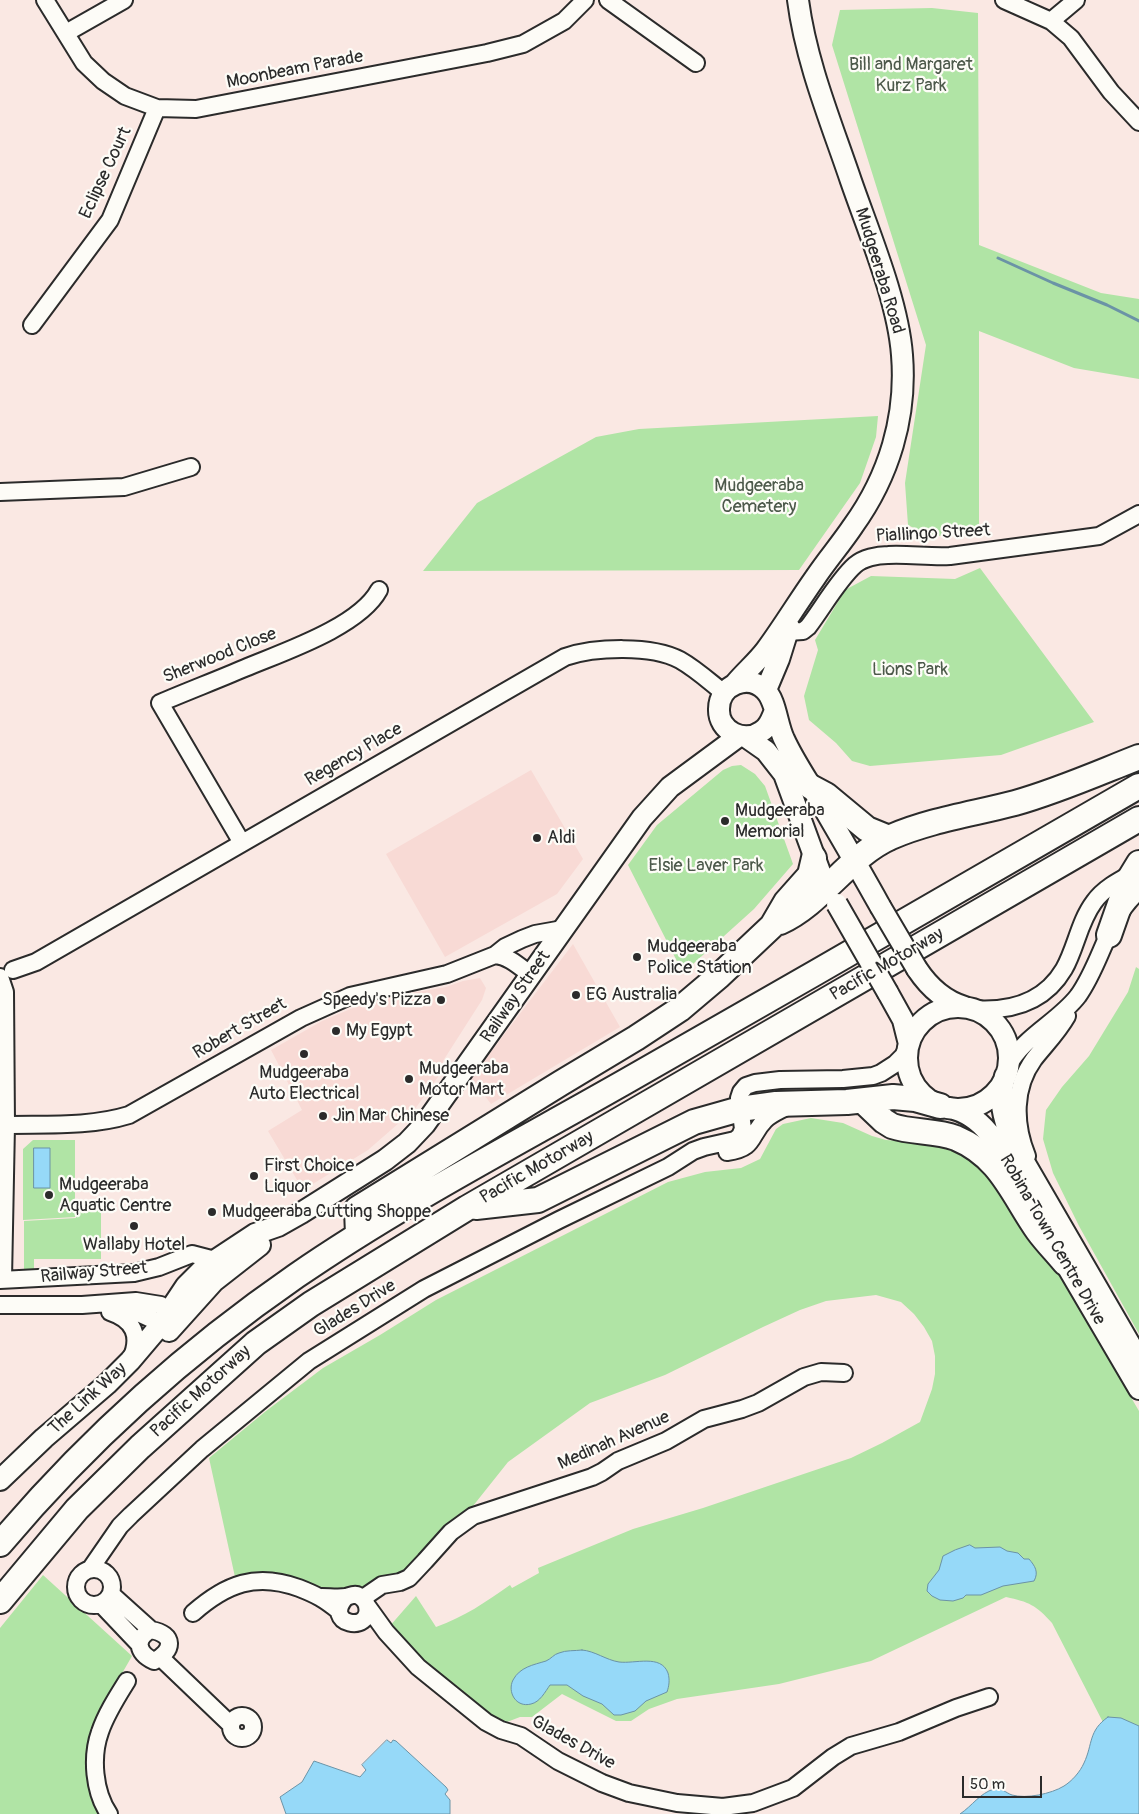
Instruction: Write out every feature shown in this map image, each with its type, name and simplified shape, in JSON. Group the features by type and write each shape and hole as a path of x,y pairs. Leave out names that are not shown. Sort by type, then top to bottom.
{"highway":[{"path":"772,926 832,895 854,861 889,838 930,823 1016,802 1067,786 1139,757"},
{"name":"Pacific Motorway","path":"0,1544 59,1478 133,1406 183,1362 238,1318 296,1276 410,1204 720,1028 1139,786"},
{"path":"811,787 826,795 867,829 889,838"},
{"name":"Pacific Motorway","path":"0,1601 77,1509 98,1488 193,1398 256,1343 311,1304 467,1208 1139,819"},
{"path":"358,1236 358,1209 657,1024 700,993 772,926 786,902 810,875 814,858"},
{"path":"1108,935 1117,908 1137,874"},
{"path":"467,1208 538,1200 694,1122 740,1108 797,1102 863,1101 897,1098 914,1099 945,1107"},
{"path":"863,1101 892,1126 951,1136 972,1146 984,1155 1002,1173 1038,1231 1065,1263"}],"main road":[{"name":"Mudgeeraba Road","path":"730,688 765,651 827,561 854,526 874,493 888,462 899,423 902,390 902,355 896,321 888,292 811,64 801,27 798,0"},
{"name":"Mudgeeraba Road","path":"766,690 779,659 794,611"},
{"path":"744,682 752,682 766,690 771,697 774,713 783,738 917,969 927,982 940,995 955,1004 971,1008 986,1015 998,1026 1007,1044 1007,1071 994,1094 983,1102 967,1108 945,1107 923,1095 912,1080 908,1068 908,1045 903,1020 832,895 814,858 784,774 766,751 742,736 731,732 720,719 718,710 720,701 730,688 744,682"},
{"path":"742,736 755,735 764,730 770,723 774,713"},
{"name":"Railway Street","path":"682,777 710,744 720,719"},
{"name":"Railway Street","path":"168,1320 186,1286 215,1260 255,1234 278,1226 385,1160 425,1124 642,818 670,787 682,777 742,736"},
{"path":"908,1045 917,1027 931,1014 951,1007 971,1008"},
{"name":"Robina Town Centre Drive","path":"1007,1071 1001,1095 1004,1119 1012,1141 1139,1360"},
{"name":"Robina Town Centre Drive","path":"945,1107 967,1113 989,1132 1139,1388"},
{"name":"Railway Street","path":"168,1320 261,1244 278,1226"},
{"path":"0,1497 54,1444 94,1410 168,1320"},
{"name":"The Link Way","path":"3,1475 107,1384 168,1320"}],"street":[{"name":"Moonbeam Parade","path":"45,0 84,62 103,81 125,96 157,108 196,110 487,53 523,44 564,21 585,0"},
{"path":"66,34 124,0"},
{"path":"608,0 696,62"},
{"path":"1004,0 1051,21 1071,38 1111,92 1139,122"},
{"path":"1051,21 1076,0"},
{"name":"Eclipse Court","path":"32,325 110,220 157,108"},
{"path":"0,492 124,487 191,467"},
{"name":"Piallingo Street","path":"787,632 803,631 808,627 845,576 856,564 866,559 886,554 927,557 950,556 1099,536 1139,514"},
{"name":"Sherwood Close","path":"242,843 160,703 315,638 358,613 374,599 378,590"},
{"name":"Regency Place","path":"5,975 36,962 556,661 575,654 602,651 656,652 679,660 730,688"},
{"path":"971,1008 999,1010 1015,1007 1049,988 1064,968 1094,902 1112,885 1137,874"},
{"name":"Robert Street","path":"6,1125 86,1123 129,1115 329,1004 366,991 448,974 495,955 505,947 522,939 535,934 563,929"},
{"path":"1039,1189 1020,1132 1017,1110 1019,1093 1031,1064 1059,1028 1079,994 1108,935"},
{"path":"495,955 502,956 530,975"},
{"path":"2,1280 6,1125 5,975"},
{"path":"1007,1071 1022,1047 1061,1014 1079,994"},
{"path":"740,1108 740,1094 750,1084 780,1080 843,1079 873,1076 895,1064 903,1056 908,1045"},
{"name":"Glades Drive","path":"668,1167 744,1148 768,1117 797,1102"},
{"name":"Glades Drive","path":"97,1570 120,1526 131,1515 202,1449 309,1361 424,1289 668,1167 697,1149 737,1139 742,1134 743,1129 740,1108"},
{"name":"Railway Street","path":"2,1280 95,1276 144,1271 192,1254 215,1260"},
{"name":"Railway Street","path":"93,1305 134,1297 174,1293 186,1286"},
{"name":"Railway Street","path":"0,1305 93,1305 146,1301 162,1305 168,1320"},
{"name":"Railway Street","path":"93,1305 117,1314 130,1324 137,1340 130,1361"},
{"name":"Medinah Avenue","path":"365,1603 382,1585 400,1582 409,1578 451,1532 473,1516 592,1477 618,1461 666,1442 704,1419 758,1403 812,1373 844,1372"},
{"name":"Glades Drive","path":"97,1570 112,1581 106,1599 93,1606 80,1599 76,1592 78,1577 84,1571 97,1570"},
{"path":"193,1613 214,1596 228,1588 256,1580 269,1580 284,1583 342,1604 352,1595 358,1595 365,1603 366,1616 359,1623"},
{"name":"Glades Drive","path":"106,1599 151,1630 160,1631 166,1635 168,1641 165,1654 154,1661 146,1657 141,1652 139,1644 106,1599"},
{"name":"Glades Drive","path":"365,1603 386,1632 435,1682 486,1722 501,1730 521,1736 558,1761 602,1783 629,1793 677,1803 698,1806 723,1806 753,1803 778,1795 793,1788 833,1757 851,1746 899,1732 956,1708 989,1697"},
{"name":"Glades Drive","path":"342,1604 342,1618 347,1622 359,1623 386,1632"},
{"path":"139,1644 142,1636 151,1630"},
{"name":"Glades Drive","path":"165,1654 234,1721"},
{"path":"109,1814 98,1789 95,1765 97,1746 103,1723 127,1681"}],"shaded area":[{"path":"531,770 583,859 557,894 445,957 386,854"},
{"path":"573,944 620,1027 491,1104 471,1078"},
{"path":"480,978 486,988 482,1000 443,1061 443,1070 415,1109 368,1150 303,1190 268,1131 302,1110 271,1050 322,1021 372,1000 446,987"}],"green space":[{"name":"Bill and Margaret Kurz Park","path":"932,8 978,13 979,245 1101,293 1139,299 1139,379 1074,368 979,331 979,535 929,536 908,525 905,483 926,345 832,45 840,10"},
{"name":"Mudgeeraba Cemetery","path":"878,416 876,437 860,483 799,570 423,571 477,503 596,437 639,429"},
{"name":"Lions Park","path":"980,568 1094,722 1001,755 870,766 852,761 836,743 809,720 804,696 818,650 815,640 845,590 871,576 955,579"},
{"name":"Elsie Laver Park","path":"741,765 755,774 765,786 793,864 754,909 683,973 628,865 657,825 723,770"},
{"path":"1136,967 1139,969 1139,1334 1079,1226 1053,1173 1043,1139 1046,1110 1062,1087 1089,1056 1128,992"},
{"path":"811,1118 843,1123 886,1140 942,1145 967,1156 989,1175 1056,1270 1139,1411 1139,1814 1108,1732 1052,1623 1036,1608 1006,1597 871,1661 779,1684 677,1699 649,1709 631,1721 616,1721 562,1694 532,1717 520,1717 507,1722 494,1719 433,1672 389,1627 416,1596 436,1627 465,1614 510,1585 512,1588 539,1573 538,1568 633,1529 703,1508 851,1458 920,1422 932,1389 935,1374 935,1356 932,1341 914,1314 901,1302 876,1295 826,1301 800,1310 665,1375 590,1403 508,1462 469,1511 400,1577 364,1589 333,1591 318,1589 261,1573 235,1577 209,1458 266,1411 323,1368 436,1300 668,1182 705,1172 741,1168 760,1159 776,1129 783,1124"},
{"name":"Mudgeeraba Aquatic Centre","path":"33,1140 75,1140 75,1217 23,1220 23,1149"},
{"path":"101,1200 101,1259 34,1259 34,1269 24,1269 24,1221 76,1218 77,1201"},
{"path":"43,1575 132,1656 105,1703 92,1735 88,1770 94,1802 101,1814 0,1814 0,1628"}],"water":[{"path":"34,1148 50,1148 50,1188 34,1188"},
{"path":"970,1545 975,1548 1000,1547 1007,1551 1018,1553 1024,1559 1029,1559 1036,1569 1034,1581 1003,1586 981,1595 966,1595 953,1601 940,1600 932,1596 927,1591 928,1584 939,1570 943,1556"},
{"path":"582,1650 619,1662 647,1661 660,1664 665,1667 668,1673 669,1683 667,1692 646,1701 635,1711 621,1715 614,1715 602,1704 583,1696 567,1685 550,1685 540,1699 531,1704 521,1704 514,1698 511,1685 523,1669 546,1661 562,1652"},
{"path":"1108,1717 1121,1718 1139,1726 1139,1814 960,1814 980,1797 994,1789 1001,1789 1012,1795 1031,1796 1064,1786 1080,1770 1097,1727"},
{"path":"387,1740 391,1743 393,1740 396,1741 446,1787 448,1790 445,1794 450,1800 450,1814 286,1814 280,1797 302,1782 314,1761 360,1777 366,1770 362,1765"}],"waterway":[{"path":"998,258 1107,305 1139,321"}],"place":[{"name":"Mudgeeraba Memorial","path":"725,821"},
{"name":"Aldi","path":"537,838"},
{"name":"Mudgeeraba Police Station","path":"637,957"},
{"name":"EG Australia","path":"576,995"},
{"name":"Speedy's Pizza","path":"441,1000"},
{"name":"My Egypt","path":"336,1031"},
{"name":"Mudgeeraba Auto Electrical","path":"304,1054"},
{"name":"Mudgeeraba Motor Mart","path":"409,1079"},
{"name":"Jin Mar Chinese","path":"323,1116"},
{"name":"First Choice Liquor","path":"254,1176"},
{"name":"Mudgeeraba Aquatic Centre","path":"49,1195"},
{"name":"Mudgeeraba Cutting Shoppe","path":"212,1212"},
{"name":"Wallaby Hotel","path":"134,1226"}]}
